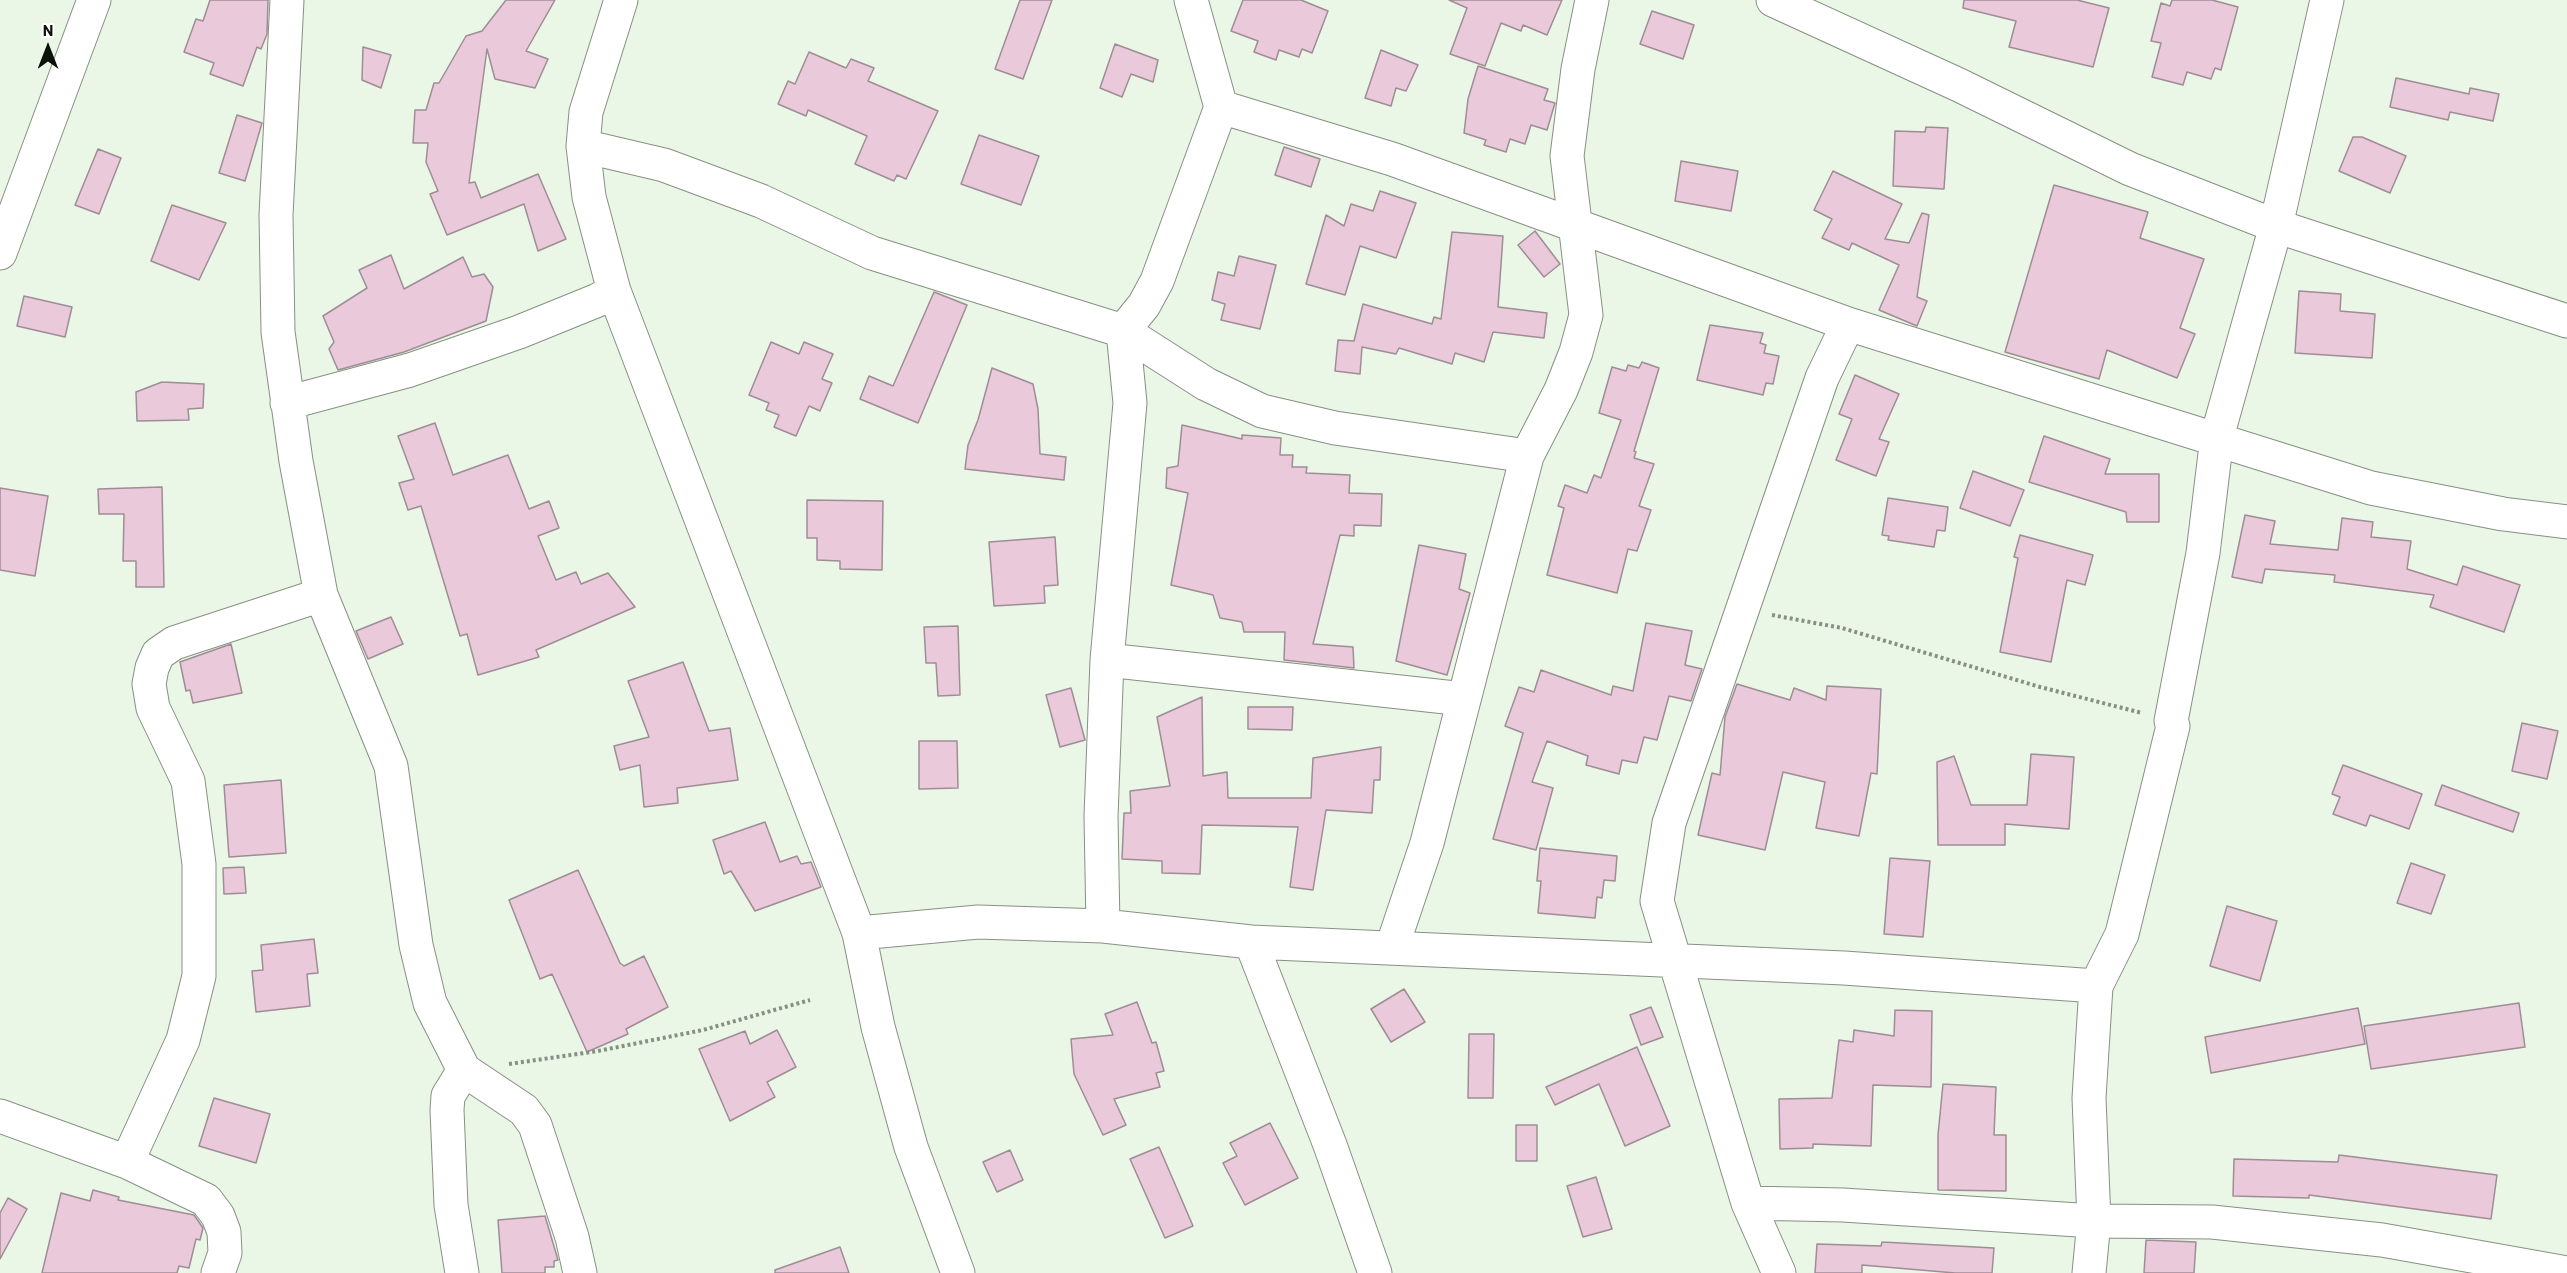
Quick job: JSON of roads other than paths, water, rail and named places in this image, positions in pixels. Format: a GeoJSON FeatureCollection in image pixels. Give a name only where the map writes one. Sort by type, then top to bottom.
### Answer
{"type":"FeatureCollection","features":[{"type":"Feature","properties":{"kind":"street"},"geometry":{"type":"LineString","coordinates":[[0,253],[94,0]]}},
{"type":"Feature","properties":{"kind":"street"},"geometry":{"type":"LineString","coordinates":[[287,0],[276,216],[278,332],[287,403],[321,595],[391,766],[416,945],[427,993],[464,1070],[524,1110],[535,1125],[572,1237],[580,1273]]}},
{"type":"Feature","properties":{"kind":"street"},"geometry":{"type":"LineString","coordinates":[[621,0],[586,112],[583,147],[589,197],[614,291],[859,933],[878,1027],[911,1147],[958,1273]]}},
{"type":"Feature","properties":{"kind":"street"},"geometry":{"type":"LineString","coordinates":[[1103,926],[1101,816],[1107,660],[1130,403],[1123,331],[1144,305],[1157,281],[1221,107],[1191,0]]}},
{"type":"Feature","properties":{"kind":"street"},"geometry":{"type":"LineString","coordinates":[[1392,947],[1427,843],[1527,456],[1561,390],[1586,315],[1567,156],[1578,69],[1592,0]]}},
{"type":"Feature","properties":{"kind":"street"},"geometry":{"type":"LineString","coordinates":[[1773,0],[1959,85],[2130,169],[2276,226],[2567,321]]}},
{"type":"Feature","properties":{"kind":"street"},"geometry":{"type":"LineString","coordinates":[[2089,1273],[2094,1221],[2089,1098],[2096,986],[2122,934],[2173,726],[2171,721],[2203,553],[2217,438],[2276,226],[2327,0]]}},
{"type":"Feature","properties":{"kind":"street"},"geometry":{"type":"LineString","coordinates":[[1221,107],[1392,159],[1574,227],[1848,324],[2371,488],[2503,514],[2567,522]]}},
{"type":"Feature","properties":{"kind":"street"},"geometry":{"type":"LineString","coordinates":[[583,147],[664,165],[760,201],[872,253],[1123,331],[1206,384],[1262,411],[1335,428],[1527,456]]}},
{"type":"Feature","properties":{"kind":"street"},"geometry":{"type":"LineString","coordinates":[[287,403],[410,370],[519,332],[598,300],[614,291]]}},
{"type":"Feature","properties":{"kind":"street"},"geometry":{"type":"LineString","coordinates":[[1779,1273],[1748,1203],[1657,901],[1669,823],[1822,378],[1848,324]]}},
{"type":"Feature","properties":{"kind":"street"},"geometry":{"type":"LineString","coordinates":[[127,1162],[183,1040],[200,976],[200,864],[188,781],[153,708],[149,684],[152,668],[158,654],[174,644],[321,595]]}},
{"type":"Feature","properties":{"kind":"street"},"geometry":{"type":"LineString","coordinates":[[1107,660],[1464,699]]}},
{"type":"Feature","properties":{"kind":"street"},"geometry":{"type":"LineString","coordinates":[[859,933],[978,922],[1103,926],[1251,942],[1674,960],[2096,986]]}},
{"type":"Feature","properties":{"kind":"street"},"geometry":{"type":"LineString","coordinates":[[1251,942],[1330,1145],[1375,1273]]}},
{"type":"Feature","properties":{"kind":"street"},"geometry":{"type":"LineString","coordinates":[[462,1273],[451,1205],[447,1110],[448,1096],[464,1070]]}},
{"type":"Feature","properties":{"kind":"street"},"geometry":{"type":"LineString","coordinates":[[0,1116],[127,1162],[206,1200],[218,1216],[224,1232],[225,1253],[218,1273]]}},
{"type":"Feature","properties":{"kind":"street"},"geometry":{"type":"LineString","coordinates":[[1748,1203],[1878,1207],[2094,1221],[2212,1222],[2382,1240],[2567,1273]]}}]}
